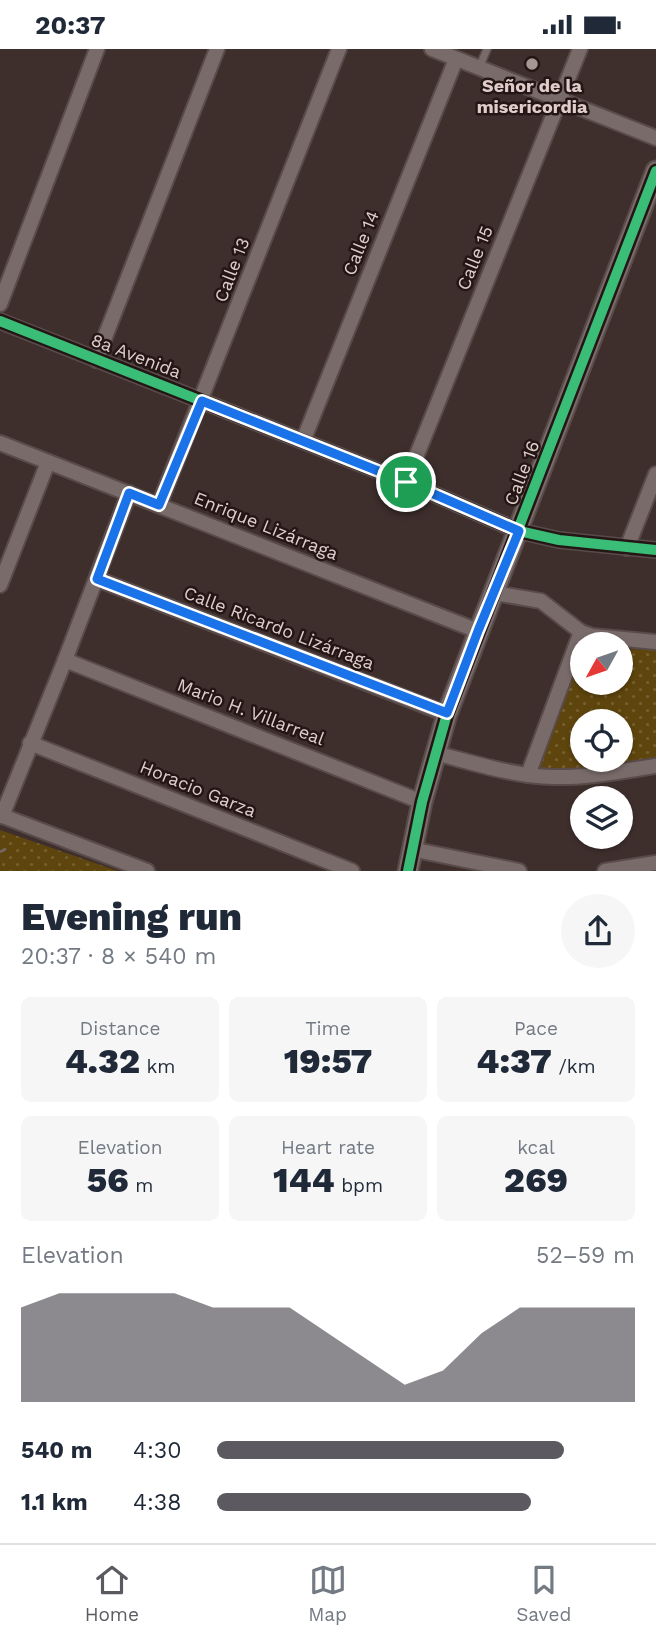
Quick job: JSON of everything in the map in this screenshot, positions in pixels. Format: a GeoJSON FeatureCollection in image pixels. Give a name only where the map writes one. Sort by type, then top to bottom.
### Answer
{"type":"FeatureCollection","features":[{"type":"Feature","properties":{"kind":"street"},"geometry":{"type":"LineString","coordinates":[[0,304],[97,49]]}},
{"type":"Feature","properties":{"kind":"street"},"geometry":{"type":"LineString","coordinates":[[96,360],[217,49]]}},
{"type":"Feature","properties":{"kind":"street","name":"Calle 13"},"geometry":{"type":"LineString","coordinates":[[159,505],[339,49]]}},
{"type":"Feature","properties":{"kind":"street"},"geometry":{"type":"LineString","coordinates":[[432,49],[656,138]]}},
{"type":"Feature","properties":{"kind":"street","name":"Calle 15"},"geometry":{"type":"LineString","coordinates":[[406,482],[580,49]]}},
{"type":"Feature","properties":{"kind":"street","name":"Calle 14"},"geometry":{"type":"LineString","coordinates":[[303,441],[456,59]]}},
{"type":"Feature","properties":{"kind":"street","name":"Calle 16"},"geometry":{"type":"LineString","coordinates":[[408,871],[422,801],[447,713],[656,171]]}},
{"type":"Feature","properties":{"kind":"street","name":"8a Avenida"},"geometry":{"type":"LineString","coordinates":[[0,321],[406,482],[519,531],[559,540],[656,550]]}},
{"type":"Feature","properties":{"kind":"street","name":"Enrique Lizárraga"},"geometry":{"type":"LineString","coordinates":[[0,443],[478,631]]}},
{"type":"Feature","properties":{"kind":"street"},"geometry":{"type":"LineString","coordinates":[[0,585],[48,462]]}},
{"type":"Feature","properties":{"kind":"street"},"geometry":{"type":"LineString","coordinates":[[627,548],[656,474]]}},
{"type":"Feature","properties":{"kind":"street"},"geometry":{"type":"LineString","coordinates":[[129,493],[65,660],[1,815],[147,871]]}},
{"type":"Feature","properties":{"kind":"street","name":"Calle Ricardo Lizárraga"},"geometry":{"type":"LineString","coordinates":[[97,579],[447,713]]}},
{"type":"Feature","properties":{"kind":"street"},"geometry":{"type":"LineString","coordinates":[[495,593],[541,601],[581,632]]}},
{"type":"Feature","properties":{"kind":"street"},"geometry":{"type":"LineString","coordinates":[[634,640],[656,642]]}},
{"type":"Feature","properties":{"kind":"street","name":"Mario H. Villarreal"},"geometry":{"type":"LineString","coordinates":[[65,660],[422,801]]}},
{"type":"Feature","properties":{"kind":"street"},"geometry":{"type":"LineString","coordinates":[[528,775],[570,662]]}},
{"type":"Feature","properties":{"kind":"street","name":"Horacio Garza"},"geometry":{"type":"LineString","coordinates":[[30,743],[352,871]]}},
{"type":"Feature","properties":{"kind":"street"},"geometry":{"type":"LineString","coordinates":[[435,753],[528,775],[578,776],[656,766]]}},
{"type":"Feature","properties":{"kind":"street"},"geometry":{"type":"LineString","coordinates":[[411,849],[519,871]]}},
{"type":"Feature","properties":{"kind":"street"},"geometry":{"type":"LineString","coordinates":[[605,871],[656,863]]}},
{"type":"Feature","properties":{"kind":"lane"},"geometry":{"type":"LineString","coordinates":[[479,68],[486,49]]}},
{"type":"Feature","properties":{"kind":"path"},"geometry":{"type":"LineString","coordinates":[[0,852],[7,848]]}},
{"type":"Feature","properties":{"kind":"shaded area"},"geometry":{"type":"Polygon","coordinates":[[[634,649],[656,650],[656,757],[633,761],[633,709],[570,709],[570,770],[549,771],[539,768],[538,761],[570,681],[570,695],[634,695],[634,649]]]}},
{"type":"Feature","properties":{"kind":"shaded area"},"geometry":{"type":"Polygon","coordinates":[[[0,830],[118,871],[0,871],[0,830]]]}},
{"type":"Feature","properties":{"kind":"cycle path"},"geometry":{"type":"LineString","coordinates":[[408,871],[422,802],[447,714],[656,171]]}},
{"type":"Feature","properties":{"kind":"cycle path"},"geometry":{"type":"LineString","coordinates":[[0,321],[406,482],[519,531],[559,540],[656,550]]}},
{"type":"Feature","properties":{"kind":"place","name":"Señor de la misericordia"},"geometry":{"type":"Point","coordinates":[532,64]}},
{"type":"Feature","properties":{"kind":"route"},"geometry":{"type":"LineString","coordinates":[[202,401],[406,482],[519,531],[447,713],[97,579],[129,493],[159,505],[202,401]]}}]}
